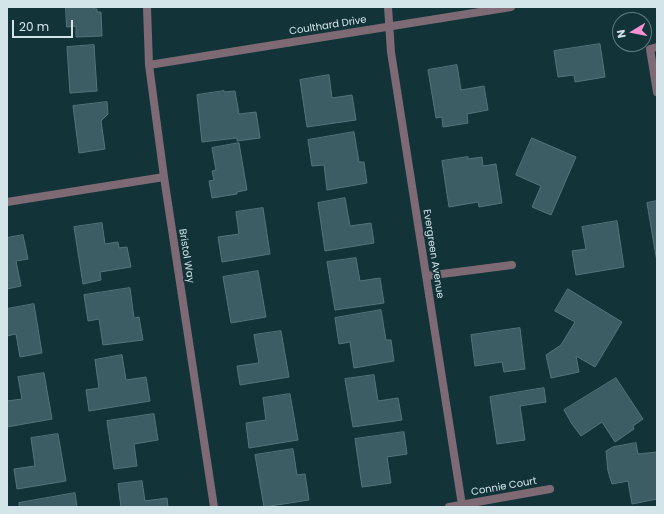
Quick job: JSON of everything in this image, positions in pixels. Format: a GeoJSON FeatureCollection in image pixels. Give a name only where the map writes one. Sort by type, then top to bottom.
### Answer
{"type":"FeatureCollection","features":[{"type":"Feature","properties":{"kind":"street","name":"Bristol Way"},"geometry":{"type":"LineString","coordinates":[[147,7],[149,65],[164,177],[214,507]]}},
{"type":"Feature","properties":{"kind":"street","name":"Evergreen Avenue"},"geometry":{"type":"LineString","coordinates":[[388,7],[391,52],[462,504]]}},
{"type":"Feature","properties":{"kind":"street","name":"Coulthard Drive"},"geometry":{"type":"LineString","coordinates":[[149,65],[511,7]]}},
{"type":"Feature","properties":{"kind":"street"},"geometry":{"type":"LineString","coordinates":[[657,47],[650,49],[657,92]]}},
{"type":"Feature","properties":{"kind":"street"},"geometry":{"type":"LineString","coordinates":[[7,202],[164,177]]}},
{"type":"Feature","properties":{"kind":"street"},"geometry":{"type":"LineString","coordinates":[[426,276],[512,265]]}},
{"type":"Feature","properties":{"kind":"street","name":"Connie Court"},"geometry":{"type":"LineString","coordinates":[[449,507],[550,489]]}},
{"type":"Feature","properties":{"kind":"building"},"geometry":{"type":"Polygon","coordinates":[[[66,7],[94,7],[94,9],[97,9],[97,12],[101,12],[102,36],[76,37],[76,26],[67,27],[66,7]]]}},
{"type":"Feature","properties":{"kind":"building"},"geometry":{"type":"Polygon","coordinates":[[[600,44],[605,77],[575,82],[574,75],[558,77],[554,51],[600,44]]]}},
{"type":"Feature","properties":{"kind":"building"},"geometry":{"type":"Polygon","coordinates":[[[94,45],[97,91],[70,93],[67,47],[94,45]]]}},
{"type":"Feature","properties":{"kind":"building"},"geometry":{"type":"Polygon","coordinates":[[[457,65],[461,90],[484,86],[488,110],[467,114],[468,123],[443,127],[442,117],[436,118],[428,70],[457,65]]]}},
{"type":"Feature","properties":{"kind":"building"},"geometry":{"type":"Polygon","coordinates":[[[329,75],[332,98],[352,95],[356,120],[307,127],[300,80],[329,75]]]}},
{"type":"Feature","properties":{"kind":"building"},"geometry":{"type":"Polygon","coordinates":[[[235,91],[239,114],[256,112],[260,138],[237,141],[237,138],[202,142],[197,95],[235,91]]]}},
{"type":"Feature","properties":{"kind":"building"},"geometry":{"type":"Polygon","coordinates":[[[107,102],[108,114],[101,121],[105,149],[79,153],[73,106],[107,102]]]}},
{"type":"Feature","properties":{"kind":"building"},"geometry":{"type":"Polygon","coordinates":[[[354,132],[359,162],[364,162],[367,183],[327,190],[324,165],[312,166],[308,140],[354,132]]]}},
{"type":"Feature","properties":{"kind":"building"},"geometry":{"type":"Polygon","coordinates":[[[532,138],[576,157],[551,215],[532,207],[541,186],[516,175],[532,138]]]}},
{"type":"Feature","properties":{"kind":"building"},"geometry":{"type":"Polygon","coordinates":[[[239,143],[247,190],[237,192],[237,194],[212,198],[209,181],[214,180],[212,171],[216,170],[212,148],[239,143]]]}},
{"type":"Feature","properties":{"kind":"building"},"geometry":{"type":"Polygon","coordinates":[[[468,157],[468,159],[482,157],[483,166],[496,164],[502,203],[479,207],[478,202],[449,207],[442,161],[468,157]]]}},
{"type":"Feature","properties":{"kind":"building"},"geometry":{"type":"Polygon","coordinates":[[[345,198],[350,226],[371,223],[374,243],[325,251],[318,203],[345,198]]]}},
{"type":"Feature","properties":{"kind":"building"},"geometry":{"type":"Polygon","coordinates":[[[657,201],[657,262],[647,203],[657,201]]]}},
{"type":"Feature","properties":{"kind":"building"},"geometry":{"type":"Polygon","coordinates":[[[263,208],[270,254],[222,262],[218,237],[239,234],[236,212],[263,208]]]}},
{"type":"Feature","properties":{"kind":"building"},"geometry":{"type":"Polygon","coordinates":[[[617,221],[624,267],[576,275],[572,251],[586,249],[582,227],[617,221]]]}},
{"type":"Feature","properties":{"kind":"building"},"geometry":{"type":"Polygon","coordinates":[[[102,223],[105,244],[118,242],[119,248],[127,247],[131,267],[100,272],[101,280],[83,284],[74,227],[102,223]]]}},
{"type":"Feature","properties":{"kind":"building"},"geometry":{"type":"Polygon","coordinates":[[[23,235],[28,259],[16,261],[21,286],[7,289],[7,238],[23,235]]]}},
{"type":"Feature","properties":{"kind":"building"},"geometry":{"type":"Polygon","coordinates":[[[356,258],[360,281],[380,278],[384,303],[335,310],[327,262],[356,258]]]}},
{"type":"Feature","properties":{"kind":"building"},"geometry":{"type":"Polygon","coordinates":[[[258,271],[266,317],[231,323],[223,277],[258,271]]]}},
{"type":"Feature","properties":{"kind":"building"},"geometry":{"type":"Polygon","coordinates":[[[130,288],[134,318],[139,317],[143,340],[103,345],[99,319],[88,321],[84,295],[130,288]]]}},
{"type":"Feature","properties":{"kind":"building"},"geometry":{"type":"Polygon","coordinates":[[[568,289],[622,322],[595,367],[576,356],[579,372],[551,378],[546,355],[561,345],[575,322],[555,311],[568,289]]]}},
{"type":"Feature","properties":{"kind":"building"},"geometry":{"type":"Polygon","coordinates":[[[34,304],[42,353],[20,357],[16,334],[7,336],[7,309],[34,304]]]}},
{"type":"Feature","properties":{"kind":"building"},"geometry":{"type":"Polygon","coordinates":[[[381,310],[386,340],[391,340],[394,361],[354,368],[350,342],[339,344],[335,318],[381,310]]]}},
{"type":"Feature","properties":{"kind":"building"},"geometry":{"type":"Polygon","coordinates":[[[520,328],[525,369],[504,372],[502,362],[475,366],[471,335],[520,328]]]}},
{"type":"Feature","properties":{"kind":"building"},"geometry":{"type":"Polygon","coordinates":[[[281,331],[289,377],[240,385],[237,366],[259,363],[254,335],[281,331]]]}},
{"type":"Feature","properties":{"kind":"building"},"geometry":{"type":"Polygon","coordinates":[[[122,355],[126,380],[146,377],[150,401],[89,411],[86,390],[99,388],[95,360],[122,355]]]}},
{"type":"Feature","properties":{"kind":"building"},"geometry":{"type":"Polygon","coordinates":[[[44,373],[52,419],[7,427],[7,401],[22,399],[18,377],[44,373]]]}},
{"type":"Feature","properties":{"kind":"building"},"geometry":{"type":"Polygon","coordinates":[[[374,375],[378,401],[398,398],[402,420],[353,427],[345,379],[374,375]]]}},
{"type":"Feature","properties":{"kind":"building"},"geometry":{"type":"Polygon","coordinates":[[[616,378],[643,419],[633,426],[634,429],[615,442],[602,422],[581,436],[564,410],[616,378]]]}},
{"type":"Feature","properties":{"kind":"building"},"geometry":{"type":"Polygon","coordinates":[[[544,388],[546,402],[520,406],[525,440],[497,444],[490,397],[544,388]]]}},
{"type":"Feature","properties":{"kind":"building"},"geometry":{"type":"Polygon","coordinates":[[[290,394],[298,440],[249,448],[246,423],[266,420],[263,398],[290,394]]]}},
{"type":"Feature","properties":{"kind":"building"},"geometry":{"type":"Polygon","coordinates":[[[154,414],[158,440],[134,444],[137,466],[114,469],[107,421],[154,414]]]}},
{"type":"Feature","properties":{"kind":"building"},"geometry":{"type":"Polygon","coordinates":[[[404,432],[407,454],[387,457],[391,483],[362,487],[355,439],[404,432]]]}},
{"type":"Feature","properties":{"kind":"building"},"geometry":{"type":"Polygon","coordinates":[[[58,434],[66,481],[17,489],[14,469],[35,466],[31,438],[58,434]]]}},
{"type":"Feature","properties":{"kind":"building"},"geometry":{"type":"Polygon","coordinates":[[[636,443],[638,454],[657,452],[657,499],[632,504],[628,481],[612,484],[608,471],[606,451],[613,447],[636,443]]]}},
{"type":"Feature","properties":{"kind":"building"},"geometry":{"type":"Polygon","coordinates":[[[293,449],[297,475],[305,474],[309,500],[264,507],[255,455],[293,449]]]}},
{"type":"Feature","properties":{"kind":"building"},"geometry":{"type":"Polygon","coordinates":[[[142,481],[145,501],[167,498],[168,507],[121,507],[118,484],[142,481]]]}},
{"type":"Feature","properties":{"kind":"building"},"geometry":{"type":"Polygon","coordinates":[[[75,493],[77,507],[19,507],[19,503],[75,493]]]}}]}
